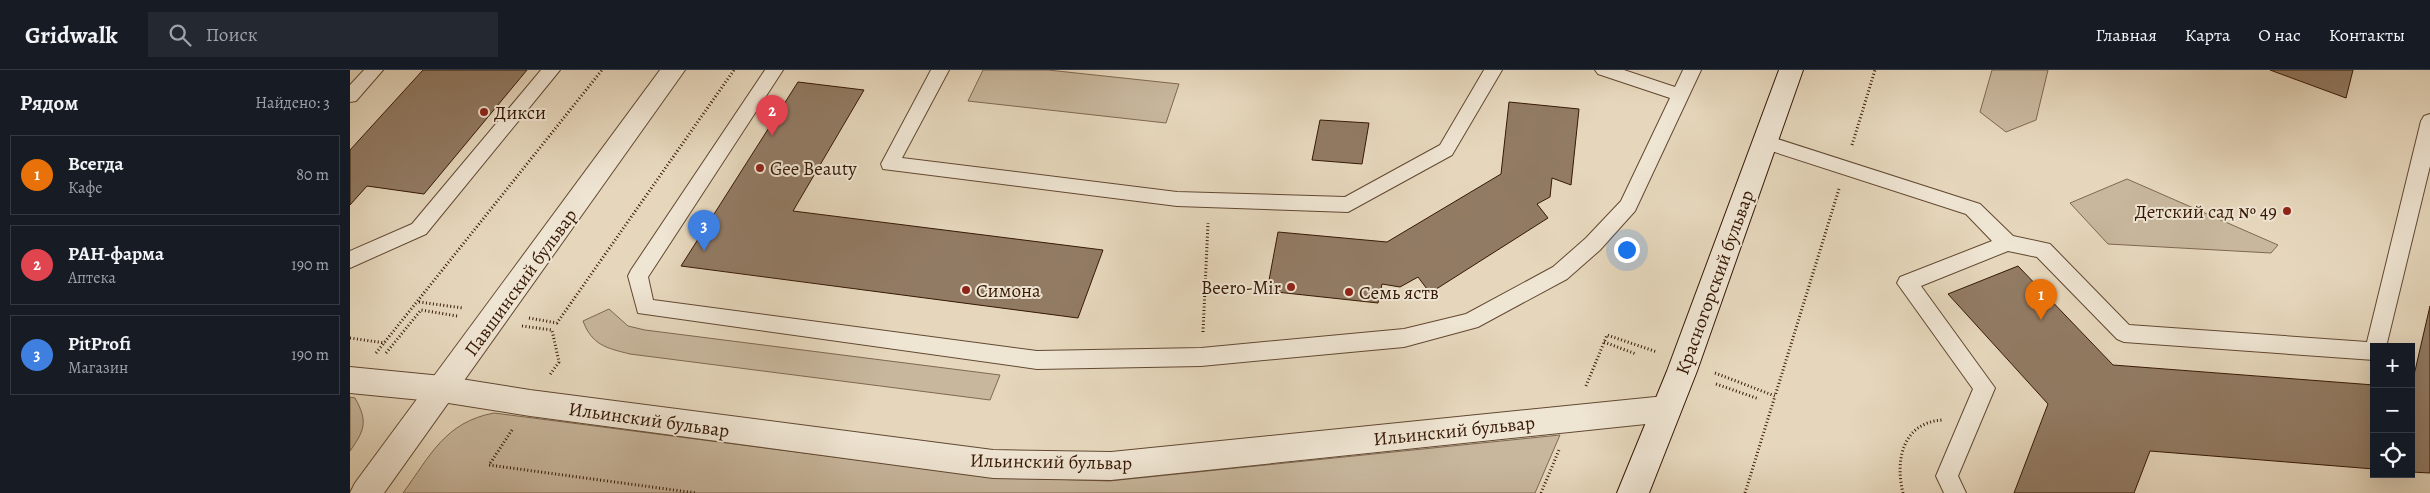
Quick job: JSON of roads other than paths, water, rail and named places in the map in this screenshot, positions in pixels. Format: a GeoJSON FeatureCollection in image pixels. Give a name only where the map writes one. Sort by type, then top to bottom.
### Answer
{"type":"FeatureCollection","features":[{"type":"Feature","properties":{"kind":"street","name":"Павшинский бульвар"},"geometry":{"type":"LineString","coordinates":[[366,493],[673,70]]}},
{"type":"Feature","properties":{"kind":"street","name":"Красногорский бульвар"},"geometry":{"type":"LineString","coordinates":[[1633,493],[1665,409],[1682,371],[1790,70]]}},
{"type":"Feature","properties":{"kind":"street","name":"Ильинский бульвар"},"geometry":{"type":"LineString","coordinates":[[350,380],[442,389],[530,403],[993,464],[1111,466],[1665,409]]}},
{"type":"Feature","properties":{"kind":"lane"},"geometry":{"type":"LineString","coordinates":[[350,96],[374,70]]}},
{"type":"Feature","properties":{"kind":"lane"},"geometry":{"type":"LineString","coordinates":[[350,260],[419,229],[551,70]]}},
{"type":"Feature","properties":{"kind":"lane"},"geometry":{"type":"LineString","coordinates":[[774,70],[638,276],[645,308],[1036,360],[1202,357],[1404,338],[1471,321],[1560,273],[1593,244],[1628,206],[1692,70]]}},
{"type":"Feature","properties":{"kind":"lane"},"geometry":{"type":"LineString","coordinates":[[940,70],[890,164],[1176,199],[1348,205],[1446,150],[1493,70]]}},
{"type":"Feature","properties":{"kind":"lane"},"geometry":{"type":"LineString","coordinates":[[1604,70],[1681,94]]}},
{"type":"Feature","properties":{"kind":"lane"},"geometry":{"type":"LineString","coordinates":[[2377,343],[2428,146],[2430,121]]}},
{"type":"Feature","properties":{"kind":"lane"},"geometry":{"type":"LineString","coordinates":[[1765,142],[1973,209],[2007,243]]}},
{"type":"Feature","properties":{"kind":"lane"},"geometry":{"type":"LineString","coordinates":[[1955,493],[1947,476],[1984,388],[1907,283],[2007,243],[2043,250],[2124,333],[2370,351]]}},
{"type":"Feature","properties":{"kind":"place","name":"Дикси"},"geometry":{"type":"Point","coordinates":[484,112]}},
{"type":"Feature","properties":{"kind":"place","name":"РАН-фарма"},"geometry":{"type":"Point","coordinates":[772,136]}},
{"type":"Feature","properties":{"kind":"place","name":"Gee Beauty"},"geometry":{"type":"Point","coordinates":[760,168]}},
{"type":"Feature","properties":{"kind":"place","name":"Детский сад № 49"},"geometry":{"type":"Point","coordinates":[2287,211]}},
{"type":"Feature","properties":{"kind":"place","name":"PitProfi"},"geometry":{"type":"Point","coordinates":[704,251]}},
{"type":"Feature","properties":{"kind":"place","name":"Beero-Mir"},"geometry":{"type":"Point","coordinates":[1291,287]}},
{"type":"Feature","properties":{"kind":"place","name":"Симона"},"geometry":{"type":"Point","coordinates":[966,290]}},
{"type":"Feature","properties":{"kind":"place","name":"Семь яств"},"geometry":{"type":"Point","coordinates":[1349,292]}},
{"type":"Feature","properties":{"kind":"place","name":"Всегда"},"geometry":{"type":"Point","coordinates":[2041,320]}}]}
